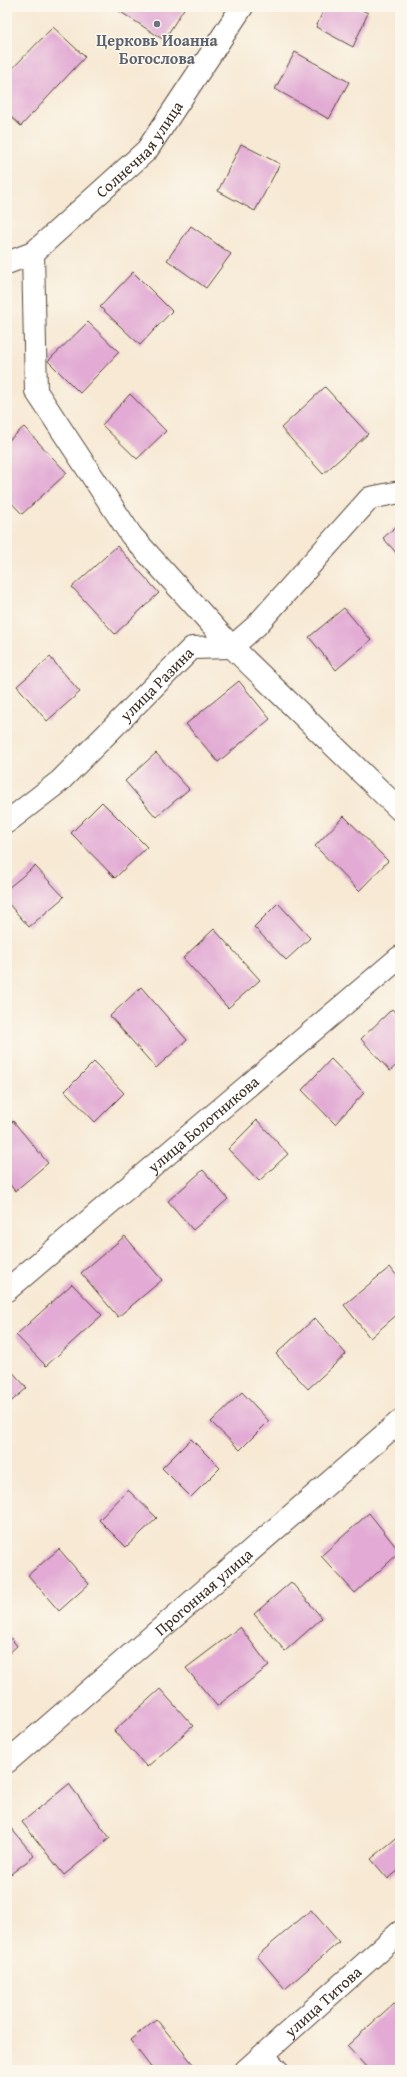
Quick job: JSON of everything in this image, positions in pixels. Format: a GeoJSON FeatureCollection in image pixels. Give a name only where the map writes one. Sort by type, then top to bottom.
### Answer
{"type":"FeatureCollection","features":[{"type":"Feature","properties":{"kind":"street","name":"Солнечная улица"},"geometry":{"type":"LineString","coordinates":[[7,263],[33,253],[147,150],[242,7]]}},
{"type":"Feature","properties":{"kind":"street"},"geometry":{"type":"LineString","coordinates":[[33,253],[36,391],[131,535],[232,647],[400,810]]}},
{"type":"Feature","properties":{"kind":"street"},"geometry":{"type":"LineString","coordinates":[[232,647],[256,626],[370,498],[400,492]]}},
{"type":"Feature","properties":{"kind":"street","name":"улица Разина"},"geometry":{"type":"LineString","coordinates":[[7,822],[60,781],[192,648],[232,647]]}},
{"type":"Feature","properties":{"kind":"street","name":"улица Болотникова"},"geometry":{"type":"LineString","coordinates":[[7,1290],[400,957]]}},
{"type":"Feature","properties":{"kind":"street","name":"Прогонная улица"},"geometry":{"type":"LineString","coordinates":[[7,1762],[400,1421]]}},
{"type":"Feature","properties":{"kind":"street","name":"улица Титова"},"geometry":{"type":"LineString","coordinates":[[246,2070],[400,1932]]}},
{"type":"Feature","properties":{"kind":"lane"},"geometry":{"type":"LineString","coordinates":[[265,2053],[281,2070]]}},
{"type":"Feature","properties":{"kind":"building","name":"Церковь Иоанна Богослова"},"geometry":{"type":"Polygon","coordinates":[[[113,7],[185,7],[164,40],[113,7]]]}},
{"type":"Feature","properties":{"kind":"building"},"geometry":{"type":"Polygon","coordinates":[[[325,7],[356,7],[368,13],[353,47],[316,27],[325,7]]]}},
{"type":"Feature","properties":{"kind":"building"},"geometry":{"type":"Polygon","coordinates":[[[53,27],[85,57],[21,126],[7,113],[7,74],[53,27]]]}},
{"type":"Feature","properties":{"kind":"building"},"geometry":{"type":"Polygon","coordinates":[[[295,52],[349,82],[329,119],[275,89],[295,52]]]}},
{"type":"Feature","properties":{"kind":"building"},"geometry":{"type":"Polygon","coordinates":[[[241,144],[280,164],[255,211],[218,191],[241,144]]]}},
{"type":"Feature","properties":{"kind":"building"},"geometry":{"type":"Polygon","coordinates":[[[191,226],[231,254],[206,288],[167,260],[191,226]]]}},
{"type":"Feature","properties":{"kind":"building"},"geometry":{"type":"Polygon","coordinates":[[[133,272],[172,311],[140,345],[100,307],[133,272]]]}},
{"type":"Feature","properties":{"kind":"building"},"geometry":{"type":"Polygon","coordinates":[[[88,322],[119,352],[80,393],[48,361],[88,322]]]}},
{"type":"Feature","properties":{"kind":"building"},"geometry":{"type":"Polygon","coordinates":[[[325,387],[368,434],[323,474],[281,428],[325,387]]]}},
{"type":"Feature","properties":{"kind":"building"},"geometry":{"type":"Polygon","coordinates":[[[130,394],[166,431],[137,459],[102,425],[130,394]]]}},
{"type":"Feature","properties":{"kind":"building"},"geometry":{"type":"Polygon","coordinates":[[[24,427],[67,473],[22,514],[7,498],[7,442],[24,427]]]}},
{"type":"Feature","properties":{"kind":"building"},"geometry":{"type":"Polygon","coordinates":[[[400,523],[400,557],[383,538],[400,523]]]}},
{"type":"Feature","properties":{"kind":"building"},"geometry":{"type":"Polygon","coordinates":[[[117,546],[159,593],[115,634],[72,587],[117,546]]]}},
{"type":"Feature","properties":{"kind":"building"},"geometry":{"type":"Polygon","coordinates":[[[344,608],[371,640],[336,670],[309,637],[344,608]]]}},
{"type":"Feature","properties":{"kind":"building"},"geometry":{"type":"Polygon","coordinates":[[[50,657],[80,692],[47,721],[17,686],[50,657]]]}},
{"type":"Feature","properties":{"kind":"building"},"geometry":{"type":"Polygon","coordinates":[[[239,681],[270,719],[218,762],[186,724],[239,681]]]}},
{"type":"Feature","properties":{"kind":"building"},"geometry":{"type":"Polygon","coordinates":[[[156,753],[189,789],[156,817],[125,781],[156,753]]]}},
{"type":"Feature","properties":{"kind":"building"},"geometry":{"type":"Polygon","coordinates":[[[102,802],[147,847],[115,878],[71,833],[102,802]]]}},
{"type":"Feature","properties":{"kind":"building"},"geometry":{"type":"Polygon","coordinates":[[[344,816],[388,861],[359,891],[315,846],[344,816]]]}},
{"type":"Feature","properties":{"kind":"building"},"geometry":{"type":"Polygon","coordinates":[[[35,866],[64,897],[29,927],[7,902],[7,889],[35,866]]]}},
{"type":"Feature","properties":{"kind":"building"},"geometry":{"type":"Polygon","coordinates":[[[278,903],[310,938],[286,960],[254,927],[278,903]]]}},
{"type":"Feature","properties":{"kind":"building"},"geometry":{"type":"Polygon","coordinates":[[[214,929],[260,980],[228,1008],[183,958],[214,929]]]}},
{"type":"Feature","properties":{"kind":"building"},"geometry":{"type":"Polygon","coordinates":[[[141,987],[187,1040],[156,1068],[110,1016],[141,987]]]}},
{"type":"Feature","properties":{"kind":"building"},"geometry":{"type":"Polygon","coordinates":[[[392,1009],[400,1018],[400,1062],[390,1071],[361,1039],[392,1009]]]}},
{"type":"Feature","properties":{"kind":"building"},"geometry":{"type":"Polygon","coordinates":[[[331,1059],[364,1093],[335,1124],[302,1090],[331,1059]]]}},
{"type":"Feature","properties":{"kind":"building"},"geometry":{"type":"Polygon","coordinates":[[[94,1062],[124,1093],[95,1122],[65,1091],[94,1062]]]}},
{"type":"Feature","properties":{"kind":"building"},"geometry":{"type":"Polygon","coordinates":[[[257,1120],[288,1154],[259,1181],[228,1149],[257,1120]]]}},
{"type":"Feature","properties":{"kind":"building"},"geometry":{"type":"Polygon","coordinates":[[[13,1121],[48,1163],[15,1191],[7,1181],[7,1126],[13,1121]]]}},
{"type":"Feature","properties":{"kind":"building"},"geometry":{"type":"Polygon","coordinates":[[[203,1170],[228,1199],[193,1230],[168,1201],[203,1170]]]}},
{"type":"Feature","properties":{"kind":"building"},"geometry":{"type":"Polygon","coordinates":[[[125,1236],[162,1280],[118,1317],[81,1273],[125,1236]]]}},
{"type":"Feature","properties":{"kind":"building"},"geometry":{"type":"Polygon","coordinates":[[[390,1267],[400,1280],[400,1312],[370,1338],[344,1305],[390,1267]]]}},
{"type":"Feature","properties":{"kind":"building"},"geometry":{"type":"Polygon","coordinates":[[[72,1284],[102,1315],[46,1366],[16,1335],[72,1284]]]}},
{"type":"Feature","properties":{"kind":"building"},"geometry":{"type":"Polygon","coordinates":[[[315,1318],[346,1354],[308,1389],[276,1354],[315,1318]]]}},
{"type":"Feature","properties":{"kind":"building"},"geometry":{"type":"Polygon","coordinates":[[[7,1366],[27,1388],[7,1405],[7,1366]]]}},
{"type":"Feature","properties":{"kind":"building"},"geometry":{"type":"Polygon","coordinates":[[[242,1392],[269,1421],[240,1450],[211,1422],[242,1392]]]}},
{"type":"Feature","properties":{"kind":"building"},"geometry":{"type":"Polygon","coordinates":[[[191,1439],[220,1468],[191,1497],[162,1468],[191,1439]]]}},
{"type":"Feature","properties":{"kind":"building"},"geometry":{"type":"Polygon","coordinates":[[[128,1490],[157,1518],[126,1547],[99,1520],[128,1490]]]}},
{"type":"Feature","properties":{"kind":"building"},"geometry":{"type":"Polygon","coordinates":[[[369,1513],[400,1552],[355,1593],[321,1556],[369,1513]]]}},
{"type":"Feature","properties":{"kind":"building"},"geometry":{"type":"Polygon","coordinates":[[[59,1549],[89,1584],[59,1611],[28,1575],[59,1549]]]}},
{"type":"Feature","properties":{"kind":"building"},"geometry":{"type":"Polygon","coordinates":[[[291,1582],[322,1618],[285,1651],[254,1614],[291,1582]]]}},
{"type":"Feature","properties":{"kind":"building"},"geometry":{"type":"Polygon","coordinates":[[[240,1627],[269,1666],[217,1706],[186,1668],[240,1627]]]}},
{"type":"Feature","properties":{"kind":"building"},"geometry":{"type":"Polygon","coordinates":[[[7,1633],[17,1646],[7,1655],[7,1633]]]}},
{"type":"Feature","properties":{"kind":"building"},"geometry":{"type":"Polygon","coordinates":[[[160,1689],[193,1726],[147,1767],[114,1731],[160,1689]]]}},
{"type":"Feature","properties":{"kind":"building"},"geometry":{"type":"Polygon","coordinates":[[[69,1784],[110,1838],[64,1875],[22,1822],[69,1784]]]}},
{"type":"Feature","properties":{"kind":"building"},"geometry":{"type":"Polygon","coordinates":[[[10,1827],[34,1856],[7,1877],[7,1829],[10,1827]]]}},
{"type":"Feature","properties":{"kind":"building"},"geometry":{"type":"Polygon","coordinates":[[[400,1835],[400,1869],[388,1879],[371,1859],[400,1835]]]}},
{"type":"Feature","properties":{"kind":"building"},"geometry":{"type":"Polygon","coordinates":[[[311,1910],[339,1942],[285,1989],[257,1956],[311,1910]]]}},
{"type":"Feature","properties":{"kind":"building"},"geometry":{"type":"Polygon","coordinates":[[[394,2003],[400,2010],[400,2061],[391,2070],[369,2070],[347,2046],[394,2003]]]}},
{"type":"Feature","properties":{"kind":"building"},"geometry":{"type":"Polygon","coordinates":[[[156,2019],[193,2064],[185,2070],[153,2070],[130,2040],[156,2019]]]}},
{"type":"Feature","properties":{"kind":"place","name":"Церковь Иоанна Богослова"},"geometry":{"type":"Point","coordinates":[157,24]}}]}
